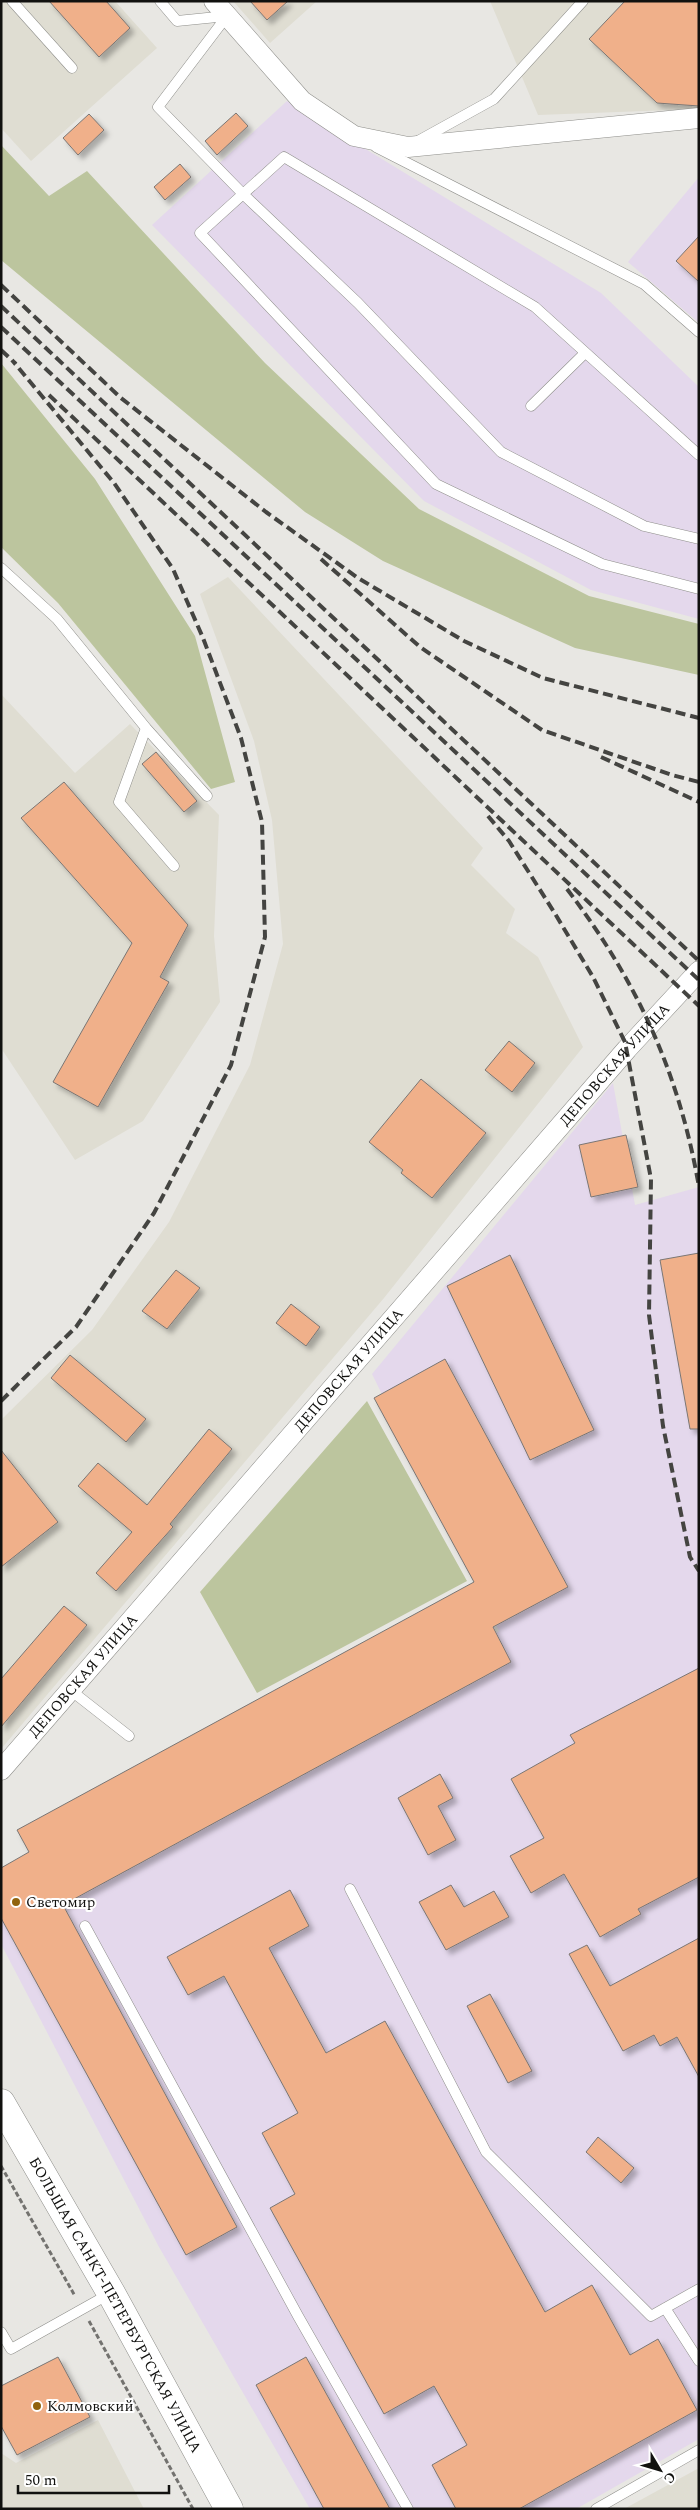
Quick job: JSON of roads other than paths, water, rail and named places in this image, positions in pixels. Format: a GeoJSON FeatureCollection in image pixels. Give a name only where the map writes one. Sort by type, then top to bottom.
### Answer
{"type":"FeatureCollection","features":[{"type":"Feature","properties":{"kind":"main road","name":"БОЛЬШАЯ САНКТ-ПЕТЕРБУРГСКАЯ УЛИЦА"},"geometry":{"type":"LineString","coordinates":[[1,2102],[111,2293],[229,2509]]}},
{"type":"Feature","properties":{"kind":"street"},"geometry":{"type":"LineString","coordinates":[[221,8],[302,101],[354,136],[408,147],[699,118]]}},
{"type":"Feature","properties":{"kind":"street","name":"ДЕПОВСКАЯ УЛИЦА"},"geometry":{"type":"LineString","coordinates":[[1,1770],[620,1056],[699,971]]}},
{"type":"Feature","properties":{"kind":"lane"},"geometry":{"type":"LineString","coordinates":[[12,1],[72,68]]}},
{"type":"Feature","properties":{"kind":"lane"},"geometry":{"type":"LineString","coordinates":[[160,1],[177,21],[221,8]]}},
{"type":"Feature","properties":{"kind":"lane"},"geometry":{"type":"LineString","coordinates":[[408,147],[494,99],[583,1]]}},
{"type":"Feature","properties":{"kind":"lane"},"geometry":{"type":"LineString","coordinates":[[221,8],[158,106],[243,194],[358,303],[501,452],[644,526],[699,539]]}},
{"type":"Feature","properties":{"kind":"lane"},"geometry":{"type":"LineString","coordinates":[[354,136],[644,284],[699,332]]}},
{"type":"Feature","properties":{"kind":"lane"},"geometry":{"type":"LineString","coordinates":[[699,455],[535,307],[284,157],[200,233],[436,484],[602,564],[699,589]]}},
{"type":"Feature","properties":{"kind":"lane"},"geometry":{"type":"LineString","coordinates":[[531,406],[585,353]]}},
{"type":"Feature","properties":{"kind":"lane"},"geometry":{"type":"LineString","coordinates":[[1,568],[58,619],[146,728],[207,796]]}},
{"type":"Feature","properties":{"kind":"lane"},"geometry":{"type":"LineString","coordinates":[[146,728],[119,802],[174,866]]}},
{"type":"Feature","properties":{"kind":"lane"},"geometry":{"type":"LineString","coordinates":[[70,1689],[129,1736]]}},
{"type":"Feature","properties":{"kind":"lane"},"geometry":{"type":"LineString","coordinates":[[350,1889],[486,2152],[651,2316],[699,2289]]}},
{"type":"Feature","properties":{"kind":"lane"},"geometry":{"type":"LineString","coordinates":[[85,1926],[298,2316],[408,2509]]}},
{"type":"Feature","properties":{"kind":"lane"},"geometry":{"type":"LineString","coordinates":[[1,2332],[11,2349],[111,2293]]}},
{"type":"Feature","properties":{"kind":"lane"},"geometry":{"type":"LineString","coordinates":[[665,2308],[699,2361]]}},
{"type":"Feature","properties":{"kind":"lane"},"geometry":{"type":"LineString","coordinates":[[596,2509],[699,2450]]}},
{"type":"Feature","properties":{"kind":"railway"},"geometry":{"type":"LineString","coordinates":[[1,285],[121,398],[266,512],[358,578],[464,641],[543,678],[699,718]]}},
{"type":"Feature","properties":{"kind":"railway"},"geometry":{"type":"LineString","coordinates":[[1,306],[699,961]]}},
{"type":"Feature","properties":{"kind":"railway"},"geometry":{"type":"LineString","coordinates":[[1,327],[699,980]]}},
{"type":"Feature","properties":{"kind":"railway"},"geometry":{"type":"LineString","coordinates":[[1,350],[16,364]]}},
{"type":"Feature","properties":{"kind":"railway"},"geometry":{"type":"LineString","coordinates":[[1,1401],[76,1327],[154,1213],[231,1065],[265,937],[262,822],[241,738],[203,638],[173,569],[114,483],[12,360]]}},
{"type":"Feature","properties":{"kind":"railway"},"geometry":{"type":"LineString","coordinates":[[49,395],[699,1006]]}},
{"type":"Feature","properties":{"kind":"railway"},"geometry":{"type":"LineString","coordinates":[[321,559],[420,647],[542,730],[672,775],[699,782]]}},
{"type":"Feature","properties":{"kind":"railway"},"geometry":{"type":"LineString","coordinates":[[601,757],[699,802]]}},
{"type":"Feature","properties":{"kind":"railway"},"geometry":{"type":"LineString","coordinates":[[488,816],[509,841],[554,912],[593,977],[625,1042],[651,1179],[649,1315],[663,1426],[690,1557],[699,1571]]}},
{"type":"Feature","properties":{"kind":"railway"},"geometry":{"type":"LineString","coordinates":[[567,889],[614,958],[652,1029],[680,1105],[699,1187]]}},
{"type":"Feature","properties":{"kind":"place","name":"Светомир"},"geometry":{"type":"Point","coordinates":[16,1902]}},
{"type":"Feature","properties":{"kind":"place","name":"Колмовский"},"geometry":{"type":"Point","coordinates":[37,2406]}}]}
